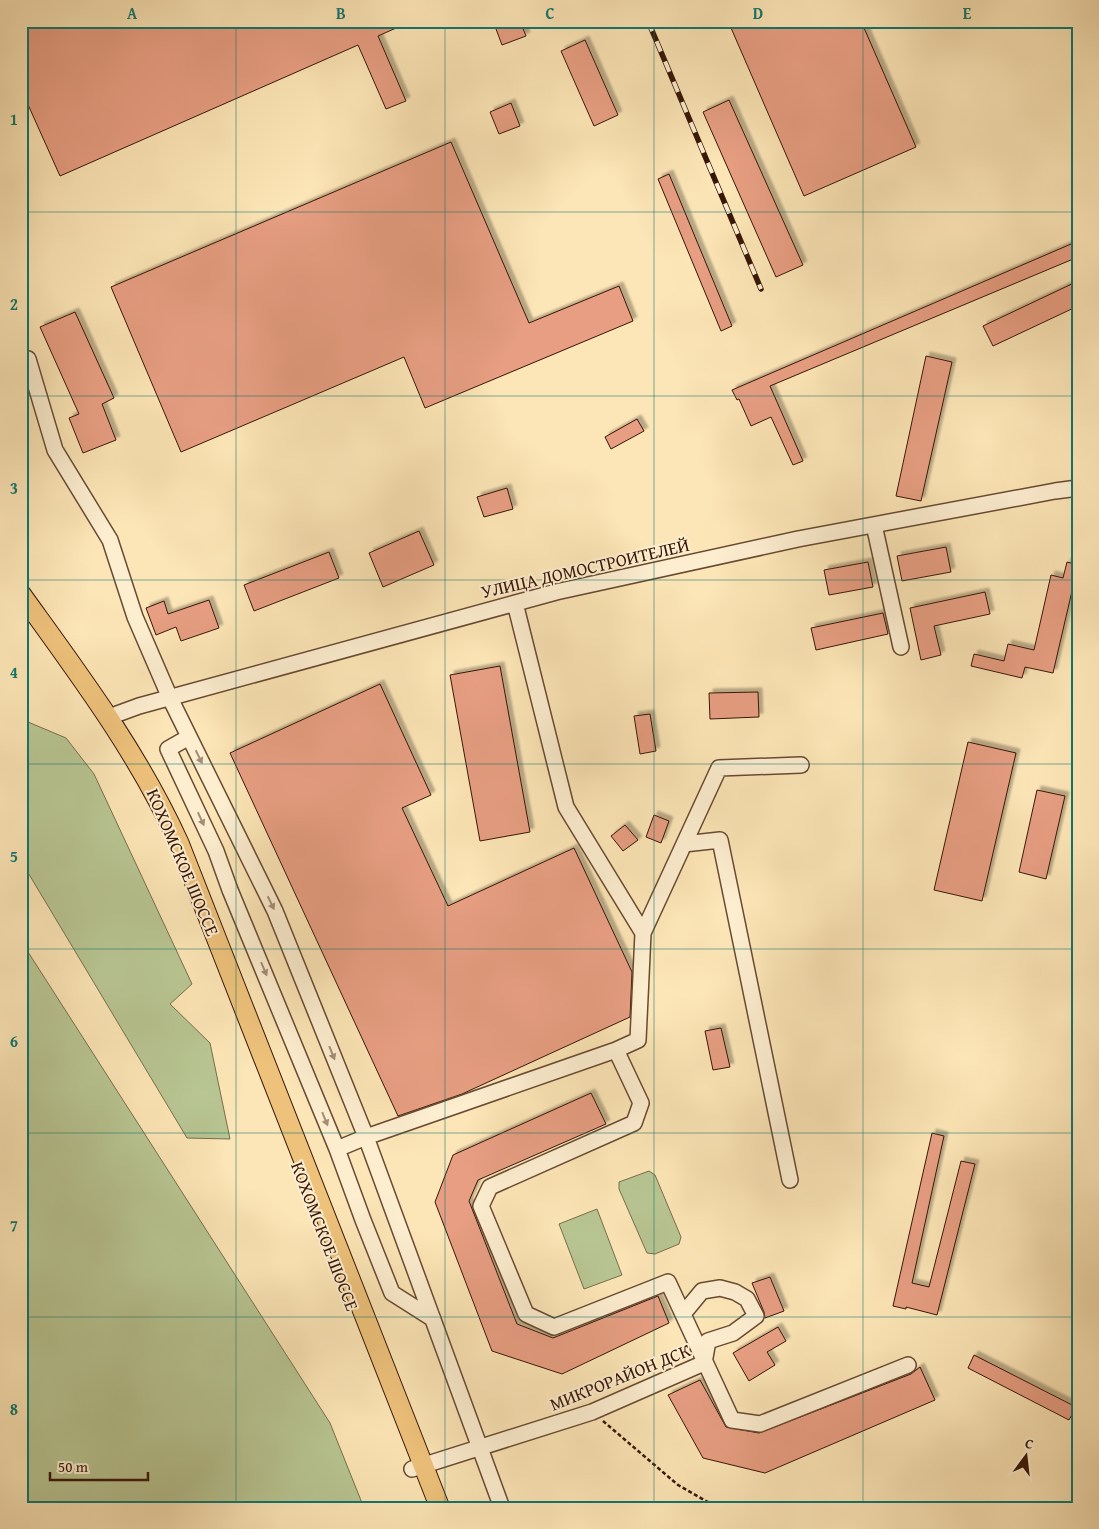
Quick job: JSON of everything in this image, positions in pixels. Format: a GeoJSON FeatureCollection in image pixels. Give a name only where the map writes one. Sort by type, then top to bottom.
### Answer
{"type":"FeatureCollection","features":[{"type":"Feature","properties":{"kind":"main road"},"geometry":{"type":"LineString","coordinates":[[21,594],[105,720]]}},
{"type":"Feature","properties":{"kind":"main road"},"geometry":{"type":"LineString","coordinates":[[21,614],[105,720]]}},
{"type":"Feature","properties":{"kind":"main road","name":"КОХОМСКОЕ ШОССЕ"},"geometry":{"type":"LineString","coordinates":[[105,720],[145,775],[179,843],[418,1467],[440,1508]]}},
{"type":"Feature","properties":{"kind":"main road","name":"КОХОМСКОЕ ШОССЕ"},"geometry":{"type":"LineString","coordinates":[[418,1467],[427,1508]]}},
{"type":"Feature","properties":{"kind":"street"},"geometry":{"type":"LineString","coordinates":[[28,359],[55,450],[110,540],[135,617],[170,698],[275,911],[366,1137],[502,1508]]}},
{"type":"Feature","properties":{"kind":"street","name":"УЛИЦА ДОМОСТРОИТЕЛЕЙ"},"geometry":{"type":"LineString","coordinates":[[105,720],[139,706],[515,603],[798,539],[1054,490],[1078,488]]}},
{"type":"Feature","properties":{"kind":"street"},"geometry":{"type":"LineString","coordinates":[[874,524],[901,647]]}},
{"type":"Feature","properties":{"kind":"street"},"geometry":{"type":"LineString","coordinates":[[515,603],[566,806],[643,933]]}},
{"type":"Feature","properties":{"kind":"street"},"geometry":{"type":"LineString","coordinates":[[189,737],[168,749],[216,851],[230,890],[337,1149],[362,1220],[392,1293],[433,1319]]}},
{"type":"Feature","properties":{"kind":"street"},"geometry":{"type":"LineString","coordinates":[[337,1149],[366,1137],[616,1050],[638,1040],[643,933],[719,768],[801,765]]}},
{"type":"Feature","properties":{"kind":"street"},"geometry":{"type":"LineString","coordinates":[[684,844],[720,840],[790,1180]]}},
{"type":"Feature","properties":{"kind":"street"},"geometry":{"type":"LineString","coordinates":[[616,1050],[641,1103],[634,1123],[490,1187],[482,1206],[526,1314],[554,1327],[668,1282],[732,1420],[760,1424],[908,1365]]}},
{"type":"Feature","properties":{"kind":"street","name":"МИКРОРАЙОН ДСК"},"geometry":{"type":"LineString","coordinates":[[418,1467],[480,1449],[592,1412],[704,1363],[708,1341],[733,1333],[756,1316],[747,1299],[735,1292],[720,1288],[702,1291],[683,1314]]}},
{"type":"Feature","properties":{"kind":"path"},"geometry":{"type":"LineString","coordinates":[[592,1412],[678,1485],[718,1508]]}},
{"type":"Feature","properties":{"kind":"green space"},"geometry":{"type":"Polygon","coordinates":[[[21,719],[66,738],[94,774],[192,984],[170,1004],[210,1043],[230,1139],[187,1138],[21,861],[21,719]]]}},
{"type":"Feature","properties":{"kind":"green space"},"geometry":{"type":"Polygon","coordinates":[[[21,941],[330,1423],[364,1508],[21,1508],[21,941]]]}},
{"type":"Feature","properties":{"kind":"green space"},"geometry":{"type":"Polygon","coordinates":[[[649,1171],[655,1175],[681,1237],[679,1244],[655,1254],[647,1253],[619,1189],[619,1182],[649,1171]]]}},
{"type":"Feature","properties":{"kind":"green space"},"geometry":{"type":"Polygon","coordinates":[[[597,1209],[622,1275],[584,1289],[559,1224],[597,1209]]]}},
{"type":"Feature","properties":{"kind":"building"},"geometry":{"type":"Polygon","coordinates":[[[21,21],[412,21],[378,36],[406,101],[386,109],[358,45],[60,176],[21,89],[21,21]]]}},
{"type":"Feature","properties":{"kind":"building"},"geometry":{"type":"Polygon","coordinates":[[[493,21],[520,21],[526,36],[502,45],[493,21]]]}},
{"type":"Feature","properties":{"kind":"building"},"geometry":{"type":"Polygon","coordinates":[[[728,21],[861,21],[916,147],[804,196],[728,21]]]}},
{"type":"Feature","properties":{"kind":"building"},"geometry":{"type":"Polygon","coordinates":[[[585,40],[618,115],[594,126],[561,51],[585,40]]]}},
{"type":"Feature","properties":{"kind":"building"},"geometry":{"type":"Polygon","coordinates":[[[729,100],[803,265],[776,277],[703,112],[729,100]]]}},
{"type":"Feature","properties":{"kind":"building"},"geometry":{"type":"Polygon","coordinates":[[[511,103],[520,126],[499,134],[490,112],[511,103]]]}},
{"type":"Feature","properties":{"kind":"building"},"geometry":{"type":"Polygon","coordinates":[[[451,142],[529,323],[619,286],[633,321],[425,408],[404,357],[181,452],[111,287],[451,142]]]}},
{"type":"Feature","properties":{"kind":"building"},"geometry":{"type":"Polygon","coordinates":[[[669,174],[732,326],[721,331],[658,179],[669,174]]]}},
{"type":"Feature","properties":{"kind":"building"},"geometry":{"type":"Polygon","coordinates":[[[1078,241],[1078,257],[770,386],[803,461],[793,465],[771,417],[751,426],[739,399],[737,400],[732,390],[1078,241]]]}},
{"type":"Feature","properties":{"kind":"building"},"geometry":{"type":"Polygon","coordinates":[[[1078,281],[1078,306],[993,346],[983,326],[1078,281]]]}},
{"type":"Feature","properties":{"kind":"building"},"geometry":{"type":"Polygon","coordinates":[[[75,312],[114,398],[102,404],[116,440],[83,453],[69,418],[79,414],[40,327],[75,312]]]}},
{"type":"Feature","properties":{"kind":"building"},"geometry":{"type":"Polygon","coordinates":[[[926,356],[952,362],[921,501],[896,496],[926,356]]]}},
{"type":"Feature","properties":{"kind":"building"},"geometry":{"type":"Polygon","coordinates":[[[637,419],[644,431],[611,449],[605,437],[637,419]]]}},
{"type":"Feature","properties":{"kind":"building"},"geometry":{"type":"Polygon","coordinates":[[[507,488],[513,509],[484,517],[477,497],[507,488]]]}},
{"type":"Feature","properties":{"kind":"building"},"geometry":{"type":"Polygon","coordinates":[[[419,531],[434,565],[383,587],[369,553],[419,531]]]}},
{"type":"Feature","properties":{"kind":"building"},"geometry":{"type":"Polygon","coordinates":[[[946,547],[951,572],[902,581],[897,556],[946,547]]]}},
{"type":"Feature","properties":{"kind":"building"},"geometry":{"type":"Polygon","coordinates":[[[329,552],[339,578],[254,611],[244,585],[329,552]]]}},
{"type":"Feature","properties":{"kind":"building"},"geometry":{"type":"Polygon","coordinates":[[[868,562],[873,587],[829,595],[824,570],[868,562]]]}},
{"type":"Feature","properties":{"kind":"building"},"geometry":{"type":"Polygon","coordinates":[[[1067,562],[1078,565],[1053,673],[1025,667],[1022,678],[971,666],[974,654],[1004,661],[1008,644],[1034,650],[1051,575],[1063,578],[1067,562]]]}},
{"type":"Feature","properties":{"kind":"building"},"geometry":{"type":"Polygon","coordinates":[[[985,592],[990,614],[934,626],[941,655],[921,660],[910,608],[985,592]]]}},
{"type":"Feature","properties":{"kind":"building"},"geometry":{"type":"Polygon","coordinates":[[[209,600],[219,628],[181,641],[176,627],[156,635],[146,608],[164,601],[168,614],[209,600]]]}},
{"type":"Feature","properties":{"kind":"building"},"geometry":{"type":"Polygon","coordinates":[[[883,613],[888,634],[816,650],[811,628],[883,613]]]}},
{"type":"Feature","properties":{"kind":"building"},"geometry":{"type":"Polygon","coordinates":[[[500,666],[530,832],[480,841],[450,675],[500,666]]]}},
{"type":"Feature","properties":{"kind":"building"},"geometry":{"type":"Polygon","coordinates":[[[380,684],[431,795],[402,808],[448,906],[574,848],[632,972],[630,1017],[462,1094],[398,1116],[230,753],[380,684]]]}},
{"type":"Feature","properties":{"kind":"building"},"geometry":{"type":"Polygon","coordinates":[[[758,692],[759,717],[710,719],[709,693],[758,692]]]}},
{"type":"Feature","properties":{"kind":"building"},"geometry":{"type":"Polygon","coordinates":[[[650,714],[656,751],[640,754],[634,716],[650,714]]]}},
{"type":"Feature","properties":{"kind":"building"},"geometry":{"type":"Polygon","coordinates":[[[968,742],[1016,753],[982,901],[934,890],[968,742]]]}},
{"type":"Feature","properties":{"kind":"building"},"geometry":{"type":"Polygon","coordinates":[[[1037,790],[1065,796],[1046,879],[1019,872],[1037,790]]]}},
{"type":"Feature","properties":{"kind":"building"},"geometry":{"type":"Polygon","coordinates":[[[654,815],[669,821],[661,843],[646,837],[654,815]]]}},
{"type":"Feature","properties":{"kind":"building"},"geometry":{"type":"Polygon","coordinates":[[[625,825],[638,840],[623,851],[611,836],[625,825]]]}},
{"type":"Feature","properties":{"kind":"building"},"geometry":{"type":"Polygon","coordinates":[[[721,1028],[730,1067],[713,1070],[705,1031],[721,1028]]]}},
{"type":"Feature","properties":{"kind":"building"},"geometry":{"type":"Polygon","coordinates":[[[591,1093],[606,1124],[478,1180],[469,1201],[517,1324],[553,1338],[658,1296],[669,1323],[562,1374],[492,1351],[435,1202],[453,1155],[591,1093]]]}},
{"type":"Feature","properties":{"kind":"building"},"geometry":{"type":"Polygon","coordinates":[[[932,1133],[944,1136],[912,1283],[929,1287],[961,1161],[975,1164],[937,1315],[906,1307],[906,1309],[893,1306],[932,1133]]]}},
{"type":"Feature","properties":{"kind":"building"},"geometry":{"type":"Polygon","coordinates":[[[770,1277],[784,1311],[765,1318],[752,1283],[770,1277]]]}},
{"type":"Feature","properties":{"kind":"building"},"geometry":{"type":"Polygon","coordinates":[[[778,1327],[786,1341],[767,1352],[775,1365],[749,1381],[733,1353],[778,1327]]]}},
{"type":"Feature","properties":{"kind":"building"},"geometry":{"type":"Polygon","coordinates":[[[974,1355],[1076,1407],[1069,1420],[968,1368],[974,1355]]]}},
{"type":"Feature","properties":{"kind":"building"},"geometry":{"type":"Polygon","coordinates":[[[920,1367],[935,1400],[765,1473],[703,1458],[668,1395],[700,1380],[726,1427],[759,1433],[911,1374],[920,1367]]]}},
{"type":"Feature","properties":{"kind":"railway"},"geometry":{"type":"LineString","coordinates":[[648,21],[761,289]]}},
{"type":"Feature","properties":{"kind":"railway"},"geometry":{"type":"LineString","coordinates":[[665,21],[667,25]]}}]}
